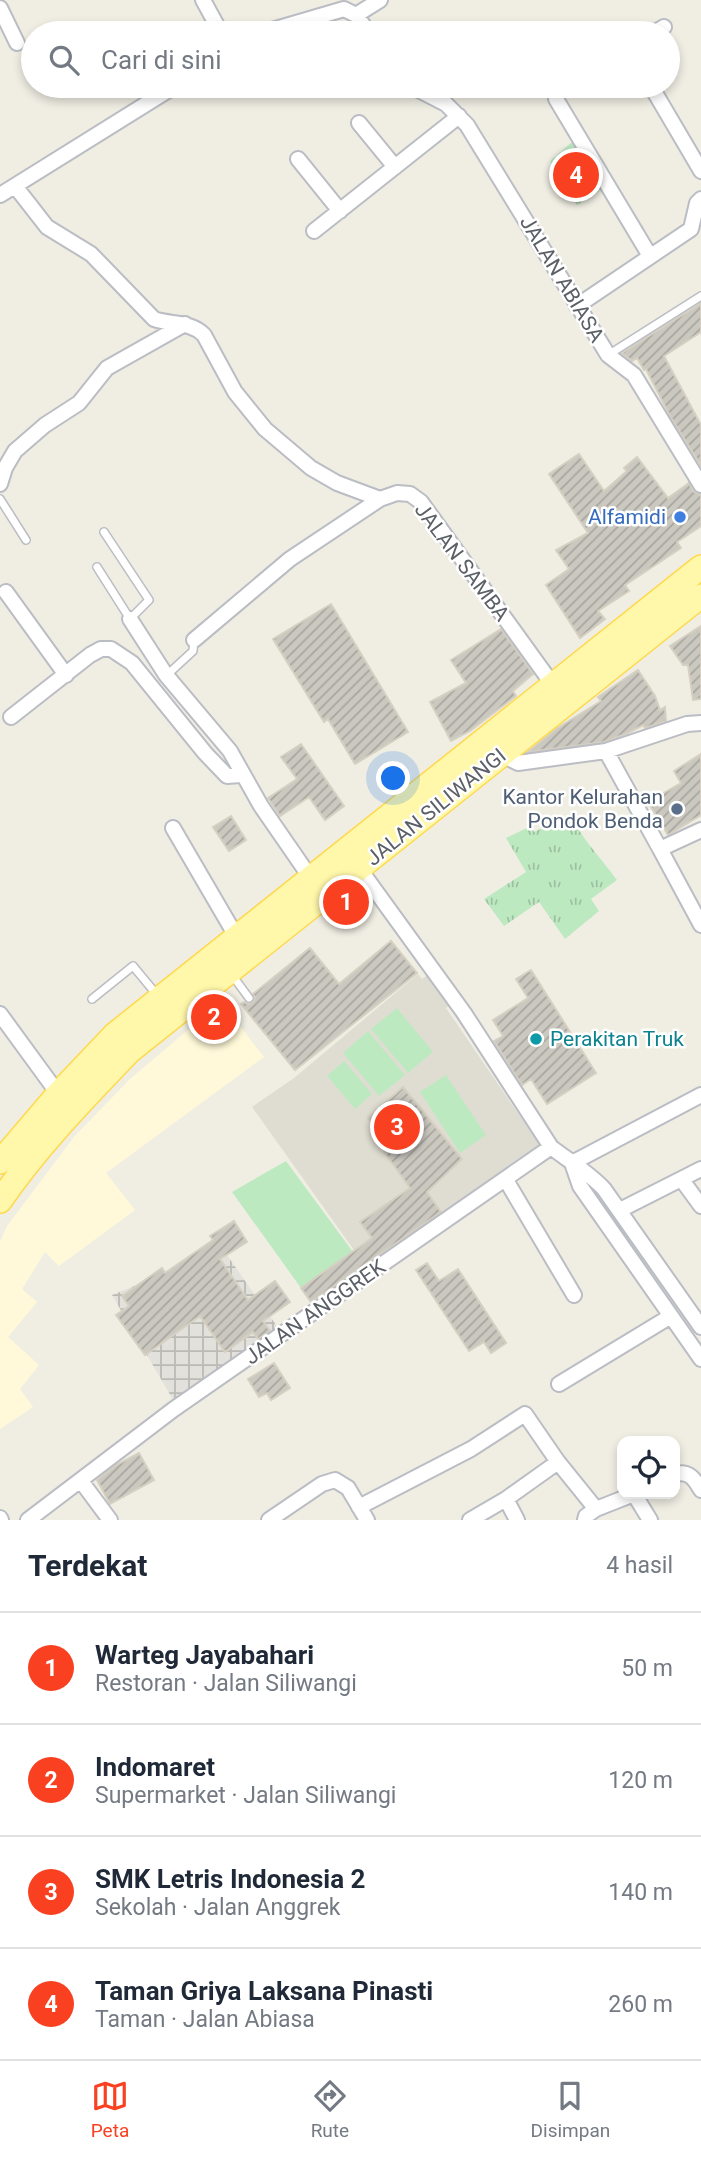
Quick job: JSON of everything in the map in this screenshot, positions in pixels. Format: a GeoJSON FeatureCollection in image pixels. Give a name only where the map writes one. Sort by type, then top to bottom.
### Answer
{"type":"FeatureCollection","features":[{"type":"Feature","properties":{"kind":"main road","name":"JALAN SILIWANGI"},"geometry":{"type":"LineString","coordinates":[[0,1201],[64,1103],[115,1034],[701,567]]}},
{"type":"Feature","properties":{"kind":"main road","name":"JALAN SILIWANGI"},"geometry":{"type":"LineString","coordinates":[[0,1162],[64,1103],[701,596]]}},
{"type":"Feature","properties":{"kind":"street"},"geometry":{"type":"LineString","coordinates":[[203,0],[214,21]]}},
{"type":"Feature","properties":{"kind":"street"},"geometry":{"type":"LineString","coordinates":[[356,15],[358,0]]}},
{"type":"Feature","properties":{"kind":"street"},"geometry":{"type":"LineString","coordinates":[[356,15],[380,0]]}},
{"type":"Feature","properties":{"kind":"street"},"geometry":{"type":"LineString","coordinates":[[0,8],[17,43]]}},
{"type":"Feature","properties":{"kind":"street"},"geometry":{"type":"LineString","coordinates":[[302,21],[344,9],[356,15],[360,21]]}},
{"type":"Feature","properties":{"kind":"street"},"geometry":{"type":"LineString","coordinates":[[0,195],[156,98]]}},
{"type":"Feature","properties":{"kind":"street","name":"JALAN ABIASA"},"geometry":{"type":"LineString","coordinates":[[434,98],[459,116],[514,200],[608,355],[634,375],[701,485]]}},
{"type":"Feature","properties":{"kind":"street"},"geometry":{"type":"LineString","coordinates":[[556,98],[650,256]]}},
{"type":"Feature","properties":{"kind":"street"},"geometry":{"type":"LineString","coordinates":[[658,98],[701,171]]}},
{"type":"Feature","properties":{"kind":"street"},"geometry":{"type":"LineString","coordinates":[[314,231],[459,116]]}},
{"type":"Feature","properties":{"kind":"street"},"geometry":{"type":"LineString","coordinates":[[359,123],[395,167]]}},
{"type":"Feature","properties":{"kind":"street"},"geometry":{"type":"LineString","coordinates":[[298,159],[340,211]]}},
{"type":"Feature","properties":{"kind":"street","name":"JALAN SAMBA"},"geometry":{"type":"LineString","coordinates":[[15,186],[47,227],[92,254],[154,320],[197,328],[204,335],[235,391],[265,429],[311,468],[337,483],[380,499],[397,493],[410,494],[421,502],[553,685]]}},
{"type":"Feature","properties":{"kind":"street"},"geometry":{"type":"LineString","coordinates":[[577,306],[691,229],[697,203],[701,199]]}},
{"type":"Feature","properties":{"kind":"street"},"geometry":{"type":"LineString","coordinates":[[0,484],[15,451],[45,425],[79,403],[107,368],[185,324]]}},
{"type":"Feature","properties":{"kind":"street"},"geometry":{"type":"LineString","coordinates":[[194,640],[290,559],[380,499]]}},
{"type":"Feature","properties":{"kind":"street"},"geometry":{"type":"LineString","coordinates":[[6,592],[66,675]]}},
{"type":"Feature","properties":{"kind":"street"},"geometry":{"type":"LineString","coordinates":[[130,619],[166,675],[230,751],[242,775],[310,877]]}},
{"type":"Feature","properties":{"kind":"street"},"geometry":{"type":"LineString","coordinates":[[5,721],[90,654],[101,649],[111,649],[132,663],[226,776],[242,775]]}},
{"type":"Feature","properties":{"kind":"street"},"geometry":{"type":"LineString","coordinates":[[500,754],[518,763],[606,751],[694,724]]}},
{"type":"Feature","properties":{"kind":"street"},"geometry":{"type":"LineString","coordinates":[[606,751],[701,925]]}},
{"type":"Feature","properties":{"kind":"street"},"geometry":{"type":"LineString","coordinates":[[173,828],[236,936]]}},
{"type":"Feature","properties":{"kind":"street"},"geometry":{"type":"LineString","coordinates":[[660,849],[701,830]]}},
{"type":"Feature","properties":{"kind":"street"},"geometry":{"type":"LineString","coordinates":[[359,869],[464,1013],[551,1147],[588,1172],[620,1210],[701,1327]]}},
{"type":"Feature","properties":{"kind":"street"},"geometry":{"type":"LineString","coordinates":[[0,1014],[64,1103]]}},
{"type":"Feature","properties":{"kind":"street"},"geometry":{"type":"LineString","coordinates":[[572,1163],[701,1095]]}},
{"type":"Feature","properties":{"kind":"street","name":"JALAN ANGGREK"},"geometry":{"type":"LineString","coordinates":[[28,1520],[174,1409],[551,1147]]}},
{"type":"Feature","properties":{"kind":"street"},"geometry":{"type":"LineString","coordinates":[[572,1163],[579,1186],[701,1359]]}},
{"type":"Feature","properties":{"kind":"street"},"geometry":{"type":"LineString","coordinates":[[620,1210],[701,1169]]}},
{"type":"Feature","properties":{"kind":"street"},"geometry":{"type":"LineString","coordinates":[[506,1180],[574,1295]]}},
{"type":"Feature","properties":{"kind":"street"},"geometry":{"type":"LineString","coordinates":[[682,1180],[701,1206]]}},
{"type":"Feature","properties":{"kind":"street"},"geometry":{"type":"LineString","coordinates":[[559,1384],[671,1317]]}},
{"type":"Feature","properties":{"kind":"street"},"geometry":{"type":"LineString","coordinates":[[359,1507],[471,1449],[525,1414],[558,1462],[596,1509]]}},
{"type":"Feature","properties":{"kind":"street"},"geometry":{"type":"LineString","coordinates":[[470,1520],[506,1499],[558,1462]]}},
{"type":"Feature","properties":{"kind":"street"},"geometry":{"type":"LineString","coordinates":[[680,1473],[694,1477],[701,1490]]}},
{"type":"Feature","properties":{"kind":"street"},"geometry":{"type":"LineString","coordinates":[[81,1480],[110,1520]]}},
{"type":"Feature","properties":{"kind":"street"},"geometry":{"type":"LineString","coordinates":[[272,1519],[321,1484],[335,1480],[348,1488],[367,1520]]}},
{"type":"Feature","properties":{"kind":"street"},"geometry":{"type":"LineString","coordinates":[[506,1499],[517,1520]]}},
{"type":"Feature","properties":{"kind":"street"},"geometry":{"type":"LineString","coordinates":[[585,1520],[586,1516],[596,1509],[621,1499]]}},
{"type":"Feature","properties":{"kind":"street"},"geometry":{"type":"LineString","coordinates":[[637,1499],[650,1520]]}},
{"type":"Feature","properties":{"kind":"lane"},"geometry":{"type":"LineString","coordinates":[[608,355],[701,296]]}},
{"type":"Feature","properties":{"kind":"lane"},"geometry":{"type":"LineString","coordinates":[[0,499],[26,540]]}},
{"type":"Feature","properties":{"kind":"lane"},"geometry":{"type":"LineString","coordinates":[[97,567],[130,619],[149,600],[104,532]]}},
{"type":"Feature","properties":{"kind":"lane"},"geometry":{"type":"LineString","coordinates":[[166,675],[194,651],[194,640]]}},
{"type":"Feature","properties":{"kind":"lane"},"geometry":{"type":"LineString","coordinates":[[92,999],[133,966],[160,998]]}},
{"type":"Feature","properties":{"kind":"lane"},"geometry":{"type":"LineString","coordinates":[[229,972],[249,998]]}},
{"type":"Feature","properties":{"kind":"shaded area"},"geometry":{"type":"Polygon","coordinates":[[[418,974],[422,979],[429,974],[450,1005],[446,1008],[541,1147],[366,1267],[252,1107],[294,1078],[418,974]]]}},
{"type":"Feature","properties":{"kind":"shaded area"},"geometry":{"type":"Polygon","coordinates":[[[221,1002],[264,1057],[106,1173],[135,1210],[59,1266],[45,1252],[22,1289],[37,1302],[8,1337],[39,1365],[20,1389],[33,1407],[0,1429],[0,1242],[7,1226],[74,1137],[130,1079],[221,1002]]]}},
{"type":"Feature","properties":{"kind":"shaded area"},"geometry":{"type":"Polygon","coordinates":[[[215,1238],[281,1332],[176,1405],[112,1295],[166,1273],[215,1238]]]}},
{"type":"Feature","properties":{"kind":"green space"},"geometry":{"type":"Polygon","coordinates":[[[572,142],[601,190],[577,205],[550,161],[572,142]]]}},
{"type":"Feature","properties":{"kind":"green space"},"geometry":{"type":"Polygon","coordinates":[[[570,814],[585,840],[617,880],[591,899],[599,911],[565,939],[539,902],[504,926],[484,899],[526,872],[506,838],[531,826],[534,832],[570,814]]]}},
{"type":"Feature","properties":{"kind":"green space"},"geometry":{"type":"Polygon","coordinates":[[[397,1008],[433,1052],[408,1073],[371,1029],[397,1008]]]}},
{"type":"Feature","properties":{"kind":"green space"},"geometry":{"type":"Polygon","coordinates":[[[368,1031],[405,1075],[379,1096],[343,1053],[368,1031]]]}},
{"type":"Feature","properties":{"kind":"green space"},"geometry":{"type":"Polygon","coordinates":[[[344,1061],[372,1094],[355,1109],[327,1076],[344,1061]]]}},
{"type":"Feature","properties":{"kind":"green space"},"geometry":{"type":"Polygon","coordinates":[[[446,1075],[486,1135],[460,1153],[420,1092],[446,1075]]]}},
{"type":"Feature","properties":{"kind":"green space"},"geometry":{"type":"Polygon","coordinates":[[[286,1161],[353,1252],[301,1288],[232,1192],[286,1161]]]}},
{"type":"Feature","properties":{"kind":"building"},"geometry":{"type":"Polygon","coordinates":[[[701,303],[701,332],[664,356],[701,425],[701,466],[670,416],[646,369],[644,370],[637,358],[632,361],[622,353],[701,303]]]}},
{"type":"Feature","properties":{"kind":"building"},"geometry":{"type":"Polygon","coordinates":[[[579,454],[604,491],[627,471],[624,468],[637,457],[668,498],[689,483],[693,491],[701,495],[701,526],[677,542],[681,548],[625,585],[629,591],[598,611],[605,619],[580,638],[546,585],[569,569],[556,550],[588,533],[549,474],[579,454]]]}},
{"type":"Feature","properties":{"kind":"building"},"geometry":{"type":"Polygon","coordinates":[[[331,604],[408,732],[355,764],[328,719],[324,722],[273,639],[331,604]]]}},
{"type":"Feature","properties":{"kind":"building"},"geometry":{"type":"Polygon","coordinates":[[[701,626],[701,699],[693,700],[688,665],[683,665],[670,646],[701,626]]]}},
{"type":"Feature","properties":{"kind":"building"},"geometry":{"type":"Polygon","coordinates":[[[501,629],[533,674],[513,691],[516,696],[470,731],[451,741],[430,702],[466,683],[451,660],[501,629]]]}},
{"type":"Feature","properties":{"kind":"building"},"geometry":{"type":"Polygon","coordinates":[[[638,670],[655,696],[660,710],[665,707],[666,721],[645,728],[643,725],[604,742],[528,752],[556,729],[601,701],[598,697],[638,670]]]}},
{"type":"Feature","properties":{"kind":"building"},"geometry":{"type":"Polygon","coordinates":[[[301,744],[344,806],[325,820],[309,797],[280,816],[268,798],[297,779],[281,757],[301,744]]]}},
{"type":"Feature","properties":{"kind":"building","name":"Kantor Kelurahan Pondok Benda"},"geometry":{"type":"Polygon","coordinates":[[[701,754],[701,815],[668,835],[648,802],[681,783],[674,771],[701,754]]]}},
{"type":"Feature","properties":{"kind":"building"},"geometry":{"type":"Polygon","coordinates":[[[231,816],[246,840],[229,851],[213,827],[231,816]]]}},
{"type":"Feature","properties":{"kind":"building"},"geometry":{"type":"Polygon","coordinates":[[[391,941],[417,973],[295,1070],[241,1004],[253,1002],[253,994],[310,948],[339,984],[391,941]]]}},
{"type":"Feature","properties":{"kind":"building","name":"Perakitan Truk"},"geometry":{"type":"Polygon","coordinates":[[[531,970],[596,1073],[547,1104],[531,1079],[522,1085],[494,1041],[503,1036],[493,1020],[528,998],[516,979],[531,970]]]}},
{"type":"Feature","properties":{"kind":"building"},"geometry":{"type":"Polygon","coordinates":[[[403,1087],[462,1159],[427,1192],[441,1212],[311,1302],[301,1288],[372,1238],[360,1222],[410,1188],[384,1152],[390,1145],[368,1118],[403,1087]]]}},
{"type":"Feature","properties":{"kind":"building"},"geometry":{"type":"Polygon","coordinates":[[[234,1221],[247,1242],[220,1259],[248,1300],[275,1281],[290,1302],[263,1321],[270,1331],[258,1339],[253,1332],[225,1352],[200,1316],[145,1355],[116,1315],[129,1306],[122,1296],[162,1268],[165,1273],[213,1240],[210,1236],[234,1221]]]}},
{"type":"Feature","properties":{"kind":"building"},"geometry":{"type":"Polygon","coordinates":[[[427,1263],[439,1281],[458,1269],[506,1343],[491,1353],[484,1342],[469,1351],[416,1270],[427,1263]]]}},
{"type":"Feature","properties":{"kind":"building"},"geometry":{"type":"Polygon","coordinates":[[[274,1363],[290,1388],[271,1400],[267,1393],[259,1397],[248,1379],[274,1363]]]}},
{"type":"Feature","properties":{"kind":"building"},"geometry":{"type":"Polygon","coordinates":[[[139,1453],[154,1480],[110,1504],[97,1480],[116,1465],[139,1453]]]}},
{"type":"Feature","properties":{"kind":"place","name":"Taman Griya Laksana Pinasti"},"geometry":{"type":"Point","coordinates":[576,175]}},
{"type":"Feature","properties":{"kind":"place","name":"Alfamidi"},"geometry":{"type":"Point","coordinates":[680,517]}},
{"type":"Feature","properties":{"kind":"place","name":"Kantor Kelurahan Pondok Benda"},"geometry":{"type":"Point","coordinates":[677,809]}},
{"type":"Feature","properties":{"kind":"place","name":"Warteg Jayabahari"},"geometry":{"type":"Point","coordinates":[346,902]}},
{"type":"Feature","properties":{"kind":"place","name":"Indomaret"},"geometry":{"type":"Point","coordinates":[214,1017]}},
{"type":"Feature","properties":{"kind":"place","name":"Perakitan Truk"},"geometry":{"type":"Point","coordinates":[536,1039]}},
{"type":"Feature","properties":{"kind":"place","name":"SMK Letris Indonesia 2"},"geometry":{"type":"Point","coordinates":[397,1127]}}]}
